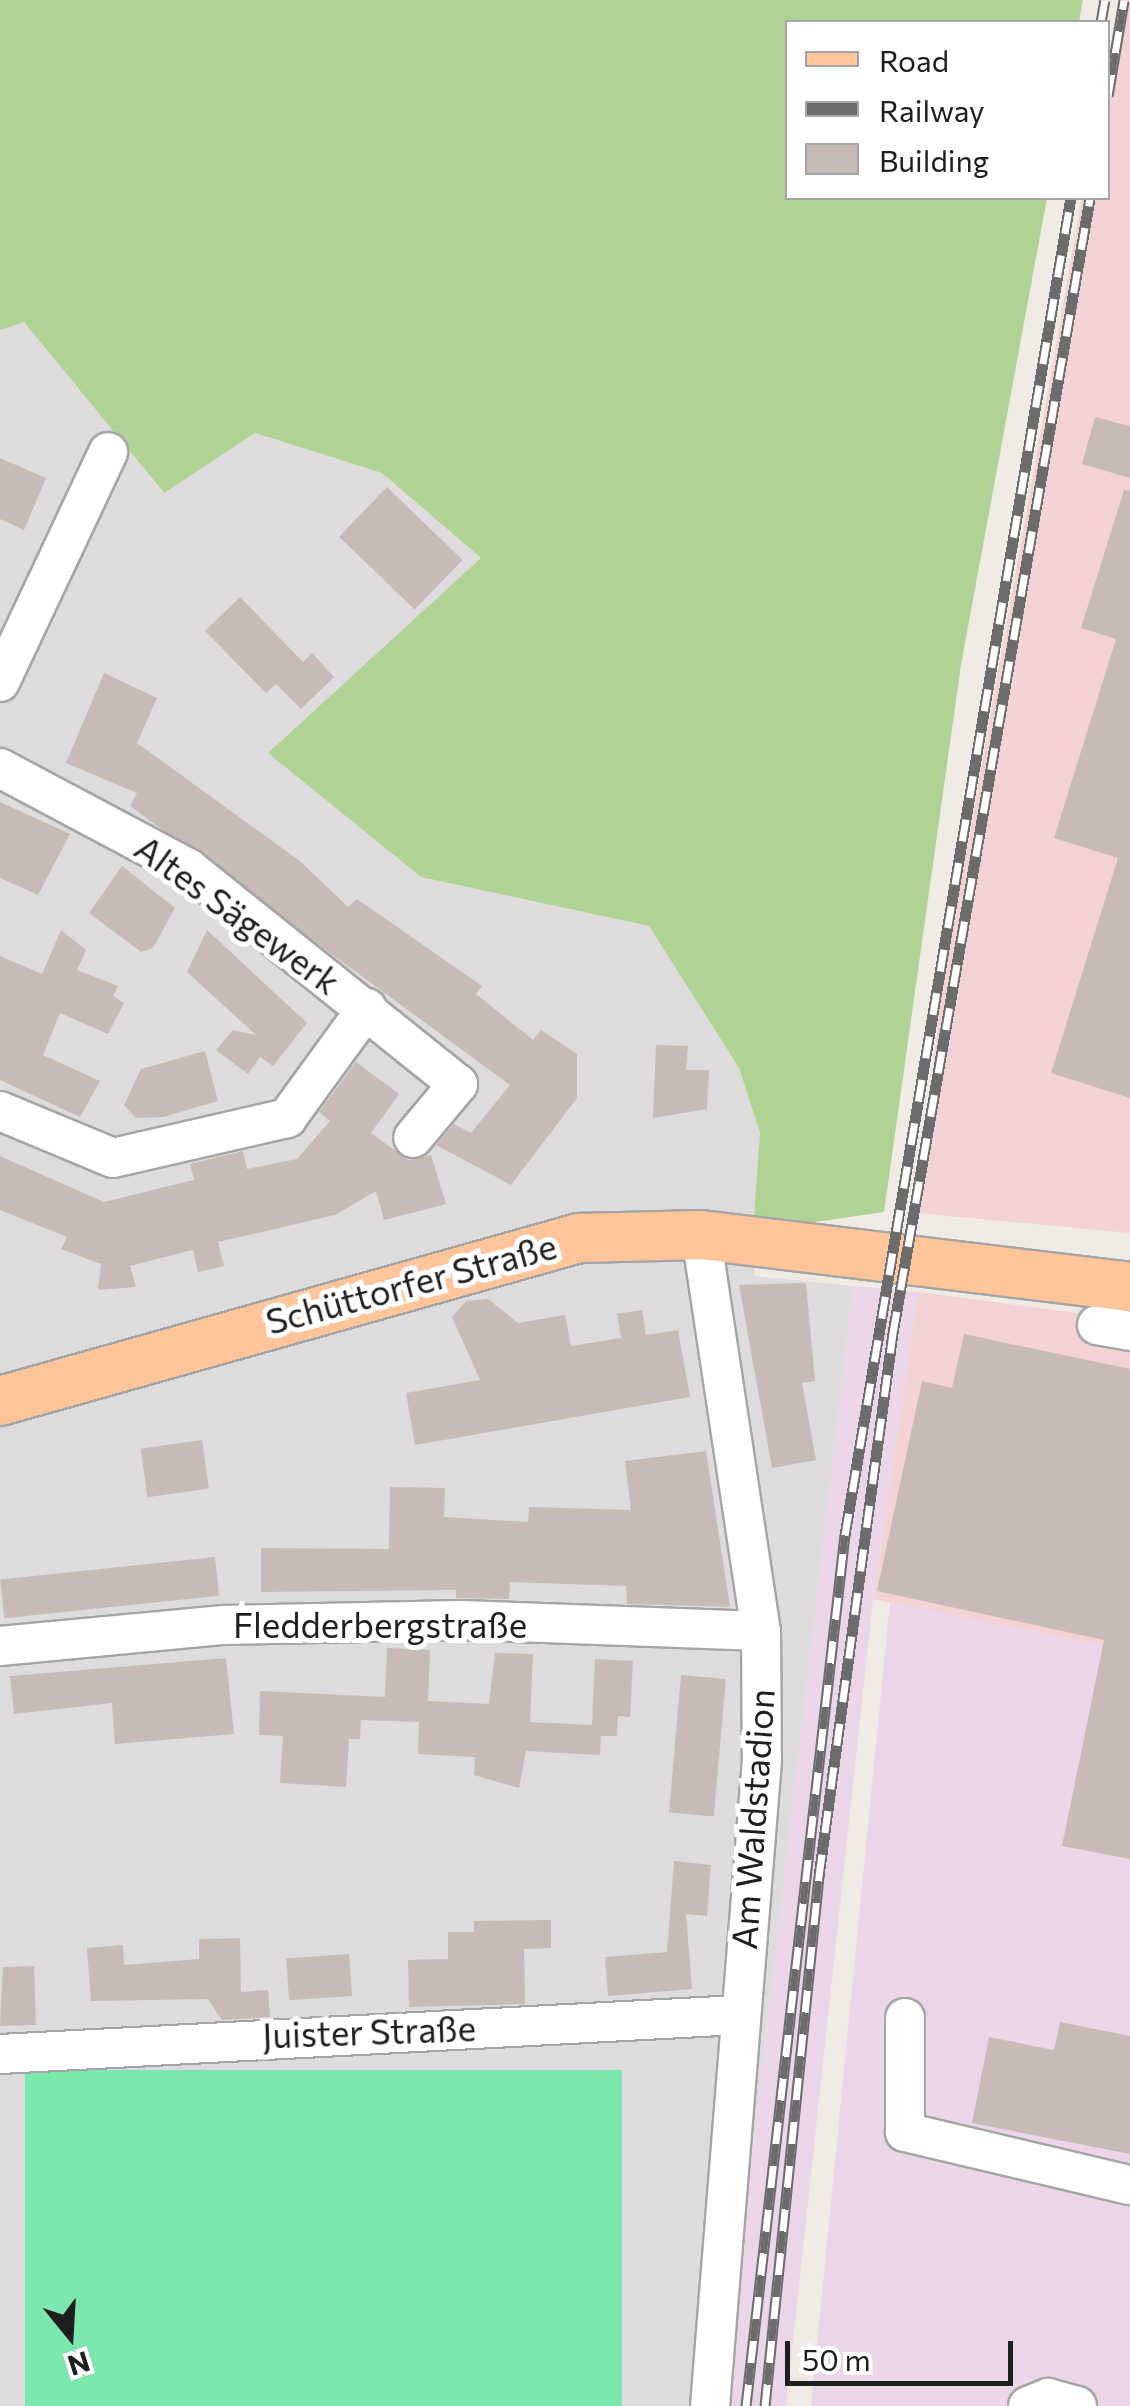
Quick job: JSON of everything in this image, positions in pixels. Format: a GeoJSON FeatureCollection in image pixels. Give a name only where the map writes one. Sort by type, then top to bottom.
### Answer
{"type":"FeatureCollection","features":[{"type":"Feature","properties":{"kind":"main road","name":"Schüttorfer Straße"},"geometry":{"type":"LineString","coordinates":[[0,1401],[523,1250],[701,1236],[1130,1287]]}},
{"type":"Feature","properties":{"kind":"street"},"geometry":{"type":"LineString","coordinates":[[0,682],[108,452]]}},
{"type":"Feature","properties":{"kind":"street","name":"Altes Sägewerk"},"geometry":{"type":"LineString","coordinates":[[0,768],[188,868],[458,1084],[413,1138]]}},
{"type":"Feature","properties":{"kind":"street","name":"Altes Sägewerk"},"geometry":{"type":"LineString","coordinates":[[0,1111],[113,1158],[287,1118],[367,1008]]}},
{"type":"Feature","properties":{"kind":"street","name":"Am Waldstadion"},"geometry":{"type":"LineString","coordinates":[[701,1236],[761,1631],[762,1760],[710,2406]]}},
{"type":"Feature","properties":{"kind":"street","name":"Fledderbergstraße"},"geometry":{"type":"LineString","coordinates":[[0,1646],[224,1625],[420,1621],[761,1631]]}},
{"type":"Feature","properties":{"kind":"street","name":"Juister Straße"},"geometry":{"type":"LineString","coordinates":[[0,2054],[739,2015]]}},
{"type":"Feature","properties":{"kind":"street"},"geometry":{"type":"LineString","coordinates":[[906,2018],[905,2132],[1130,2185]]}},
{"type":"Feature","properties":{"kind":"street"},"geometry":{"type":"LineString","coordinates":[[1028,2406],[1048,2398],[1077,2406]]}},
{"type":"Feature","properties":{"kind":"shaded area"},"geometry":{"type":"Polygon","coordinates":[[[1119,0],[1130,0],[1130,1233],[918,1213],[941,995],[1082,200],[1110,200],[1110,50],[1119,0]]]}},
{"type":"Feature","properties":{"kind":"shaded area"},"geometry":{"type":"Polygon","coordinates":[[[24,321],[163,493],[255,433],[382,473],[482,559],[269,752],[421,877],[649,926],[739,1068],[760,1134],[754,1276],[853,1286],[723,2406],[0,2406],[0,330],[24,321]]]}},
{"type":"Feature","properties":{"kind":"shaded area"},"geometry":{"type":"Polygon","coordinates":[[[853,1286],[918,1292],[873,1599],[786,2406],[723,2406],[853,1286]]]}},
{"type":"Feature","properties":{"kind":"shaded area"},"geometry":{"type":"Polygon","coordinates":[[[918,1292],[1130,1320],[1130,1652],[873,1599],[918,1292]]]}},
{"type":"Feature","properties":{"kind":"shaded area"},"geometry":{"type":"Polygon","coordinates":[[[890,1602],[1130,1652],[1130,2406],[811,2406],[890,1602]]]}},
{"type":"Feature","properties":{"kind":"green space"},"geometry":{"type":"Polygon","coordinates":[[[0,0],[1083,0],[1079,20],[785,20],[785,200],[1047,200],[961,665],[884,1212],[753,1231],[760,1133],[739,1068],[649,926],[421,877],[268,753],[481,558],[382,473],[255,433],[164,493],[24,322],[0,330],[0,0]]]}},
{"type":"Feature","properties":{"kind":"green space"},"geometry":{"type":"Polygon","coordinates":[[[25,2070],[622,2070],[622,2406],[25,2406],[25,2070]]]}},
{"type":"Feature","properties":{"kind":"building"},"geometry":{"type":"Polygon","coordinates":[[[1095,417],[1130,426],[1130,478],[1082,464],[1095,417]]]}},
{"type":"Feature","properties":{"kind":"building"},"geometry":{"type":"Polygon","coordinates":[[[0,458],[46,478],[24,530],[0,519],[0,458]]]}},
{"type":"Feature","properties":{"kind":"building"},"geometry":{"type":"Polygon","coordinates":[[[387,487],[463,560],[415,610],[339,537],[387,487]]]}},
{"type":"Feature","properties":{"kind":"building"},"geometry":{"type":"Polygon","coordinates":[[[1124,490],[1130,491],[1130,1098],[1051,1073],[1118,858],[1054,838],[1116,639],[1081,628],[1124,490]]]}},
{"type":"Feature","properties":{"kind":"building"},"geometry":{"type":"Polygon","coordinates":[[[240,597],[303,662],[312,653],[334,677],[301,709],[276,684],[266,693],[205,631],[240,597]]]}},
{"type":"Feature","properties":{"kind":"building"},"geometry":{"type":"Polygon","coordinates":[[[104,673],[157,698],[137,743],[300,861],[348,907],[357,899],[482,986],[476,994],[533,1040],[541,1030],[577,1054],[577,1098],[511,1185],[436,1145],[454,1124],[471,1133],[510,1085],[130,806],[137,793],[66,763],[104,673]]]}},
{"type":"Feature","properties":{"kind":"building"},"geometry":{"type":"Polygon","coordinates":[[[0,802],[70,834],[38,895],[0,878],[0,802]]]}},
{"type":"Feature","properties":{"kind":"building"},"geometry":{"type":"Polygon","coordinates":[[[122,866],[175,908],[153,948],[141,952],[89,913],[122,866]]]}},
{"type":"Feature","properties":{"kind":"building"},"geometry":{"type":"Polygon","coordinates":[[[61,930],[86,950],[77,970],[118,986],[113,996],[124,1003],[108,1034],[60,1013],[43,1055],[100,1081],[80,1117],[0,1080],[0,956],[42,974],[61,930]]]}},
{"type":"Feature","properties":{"kind":"building"},"geometry":{"type":"Polygon","coordinates":[[[207,930],[307,1023],[273,1066],[260,1057],[248,1074],[216,1050],[233,1030],[256,1035],[187,972],[207,930]]]}},
{"type":"Feature","properties":{"kind":"building"},"geometry":{"type":"Polygon","coordinates":[[[656,1045],[688,1046],[686,1070],[709,1070],[707,1109],[653,1118],[656,1045]]]}},
{"type":"Feature","properties":{"kind":"building"},"geometry":{"type":"Polygon","coordinates":[[[205,1051],[218,1101],[163,1117],[136,1118],[124,1105],[141,1069],[205,1051]]]}},
{"type":"Feature","properties":{"kind":"building"},"geometry":{"type":"Polygon","coordinates":[[[356,1062],[399,1094],[371,1133],[408,1160],[431,1155],[446,1204],[384,1220],[376,1191],[335,1215],[218,1242],[224,1266],[198,1272],[193,1250],[130,1266],[136,1287],[98,1290],[101,1264],[61,1249],[67,1237],[0,1210],[0,1156],[104,1202],[194,1180],[190,1164],[243,1151],[247,1169],[297,1159],[330,1121],[319,1112],[356,1062]]]}},
{"type":"Feature","properties":{"kind":"building"},"geometry":{"type":"Polygon","coordinates":[[[806,1283],[815,1381],[802,1383],[816,1460],[772,1468],[739,1285],[806,1283]]]}},
{"type":"Feature","properties":{"kind":"building"},"geometry":{"type":"Polygon","coordinates":[[[488,1299],[518,1323],[565,1315],[571,1346],[621,1338],[617,1314],[642,1310],[646,1335],[678,1330],[690,1397],[415,1445],[406,1393],[480,1380],[452,1317],[466,1301],[488,1299]]]}},
{"type":"Feature","properties":{"kind":"building"},"geometry":{"type":"Polygon","coordinates":[[[964,1334],[1130,1369],[1130,1859],[1062,1846],[1104,1640],[877,1591],[922,1381],[952,1388],[964,1334]]]}},
{"type":"Feature","properties":{"kind":"building"},"geometry":{"type":"Polygon","coordinates":[[[202,1440],[209,1489],[147,1497],[141,1449],[202,1440]]]}},
{"type":"Feature","properties":{"kind":"building"},"geometry":{"type":"Polygon","coordinates":[[[706,1451],[730,1607],[627,1604],[626,1586],[510,1582],[509,1599],[456,1598],[456,1590],[261,1592],[261,1548],[389,1549],[390,1487],[445,1488],[444,1517],[528,1522],[529,1507],[631,1510],[625,1461],[706,1451]]]}},
{"type":"Feature","properties":{"kind":"building"},"geometry":{"type":"Polygon","coordinates":[[[215,1557],[219,1596],[4,1618],[0,1580],[215,1557]]]}},
{"type":"Feature","properties":{"kind":"building"},"geometry":{"type":"Polygon","coordinates":[[[387,1648],[430,1650],[428,1701],[489,1704],[495,1653],[533,1654],[530,1722],[592,1725],[595,1659],[633,1661],[630,1717],[618,1716],[617,1736],[601,1736],[600,1755],[526,1751],[519,1788],[474,1775],[475,1757],[418,1754],[419,1722],[361,1720],[360,1739],[349,1739],[346,1787],[280,1783],[283,1736],[259,1735],[260,1691],[385,1697],[387,1648]]]}},
{"type":"Feature","properties":{"kind":"building"},"geometry":{"type":"Polygon","coordinates":[[[226,1658],[234,1734],[115,1744],[112,1703],[14,1714],[10,1676],[226,1658]]]}},
{"type":"Feature","properties":{"kind":"building"},"geometry":{"type":"Polygon","coordinates":[[[681,1675],[726,1679],[714,1816],[669,1812],[681,1675]]]}},
{"type":"Feature","properties":{"kind":"building"},"geometry":{"type":"Polygon","coordinates":[[[674,1861],[711,1865],[707,1916],[686,1914],[692,1989],[608,1996],[605,1957],[667,1952],[674,1861]]]}},
{"type":"Feature","properties":{"kind":"building"},"geometry":{"type":"Polygon","coordinates":[[[551,1920],[551,1948],[524,1949],[525,2004],[409,2007],[408,1960],[448,1959],[448,1932],[474,1932],[474,1921],[551,1920]]]}},
{"type":"Feature","properties":{"kind":"building"},"geometry":{"type":"Polygon","coordinates":[[[240,1938],[241,1992],[268,1990],[270,2017],[222,2020],[208,1999],[91,2001],[87,1948],[123,1945],[124,1965],[199,1959],[199,1939],[240,1938]]]}},
{"type":"Feature","properties":{"kind":"building"},"geometry":{"type":"Polygon","coordinates":[[[349,1954],[352,1996],[289,2000],[286,1958],[349,1954]]]}},
{"type":"Feature","properties":{"kind":"building"},"geometry":{"type":"Polygon","coordinates":[[[34,1966],[36,2025],[0,2026],[3,1967],[34,1966]]]}},
{"type":"Feature","properties":{"kind":"building"},"geometry":{"type":"Polygon","coordinates":[[[1060,2022],[1130,2036],[1130,2154],[972,2123],[989,2037],[1054,2050],[1060,2022]]]}},
{"type":"Feature","properties":{"kind":"railway"},"geometry":{"type":"LineString","coordinates":[[1101,20],[1105,0]]}},
{"type":"Feature","properties":{"kind":"railway"},"geometry":{"type":"LineString","coordinates":[[1110,84],[1124,0]]}},
{"type":"Feature","properties":{"kind":"railway"},"geometry":{"type":"LineString","coordinates":[[746,2406],[845,1535],[1071,200]]}},
{"type":"Feature","properties":{"kind":"railway"},"geometry":{"type":"LineString","coordinates":[[765,2406],[819,1876],[893,1333],[1090,200]]}}]}
